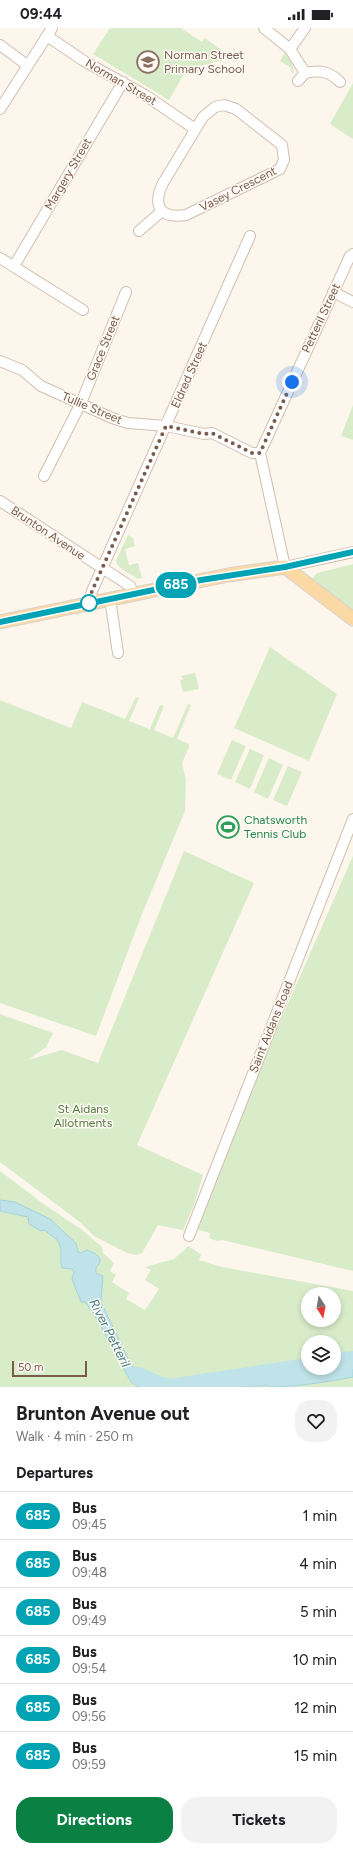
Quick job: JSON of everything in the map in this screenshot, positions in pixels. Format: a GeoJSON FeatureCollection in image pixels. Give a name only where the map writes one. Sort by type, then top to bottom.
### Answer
{"type":"FeatureCollection","features":[{"type":"Feature","properties":{"kind":"main road"},"geometry":{"type":"LineString","coordinates":[[0,622],[228,575],[285,567],[353,619]]}},
{"type":"Feature","properties":{"kind":"street"},"geometry":{"type":"LineString","coordinates":[[264,28],[290,49],[302,77],[323,71],[330,73],[340,82]]}},
{"type":"Feature","properties":{"kind":"street"},"geometry":{"type":"LineString","coordinates":[[290,49],[304,28]]}},
{"type":"Feature","properties":{"kind":"street"},"geometry":{"type":"LineString","coordinates":[[0,109],[49,32]]}},
{"type":"Feature","properties":{"kind":"street","name":"Norman Street"},"geometry":{"type":"LineString","coordinates":[[49,32],[84,61],[145,95],[195,129]]}},
{"type":"Feature","properties":{"kind":"street"},"geometry":{"type":"LineString","coordinates":[[0,45],[28,65]]}},
{"type":"Feature","properties":{"kind":"street","name":"Margery Street"},"geometry":{"type":"LineString","coordinates":[[14,266],[123,82]]}},
{"type":"Feature","properties":{"kind":"street","name":"Vasey Crescent"},"geometry":{"type":"LineString","coordinates":[[224,105],[236,109],[282,145],[284,152],[283,164],[280,169],[259,181],[186,215],[174,216],[162,211],[158,204],[158,194],[195,129],[203,117],[215,107],[224,105]]}},
{"type":"Feature","properties":{"kind":"street"},"geometry":{"type":"LineString","coordinates":[[139,231],[162,211]]}},
{"type":"Feature","properties":{"kind":"street","name":"Eldred Street"},"geometry":{"type":"LineString","coordinates":[[93,602],[91,595],[102,569],[250,236]]}},
{"type":"Feature","properties":{"kind":"street","name":"Petteril Street"},"geometry":{"type":"LineString","coordinates":[[260,453],[333,292],[350,256],[353,254]]}},
{"type":"Feature","properties":{"kind":"street"},"geometry":{"type":"LineString","coordinates":[[0,258],[83,310]]}},
{"type":"Feature","properties":{"kind":"street","name":"Grace Street"},"geometry":{"type":"LineString","coordinates":[[44,476],[81,403],[126,292]]}},
{"type":"Feature","properties":{"kind":"street"},"geometry":{"type":"LineString","coordinates":[[333,292],[353,302]]}},
{"type":"Feature","properties":{"kind":"street","name":"Tullie Street"},"geometry":{"type":"LineString","coordinates":[[1,364],[22,370],[41,386],[112,418],[124,422],[166,426],[204,434],[212,433],[252,453],[260,453]]}},
{"type":"Feature","properties":{"kind":"street"},"geometry":{"type":"LineString","coordinates":[[260,453],[285,567],[353,552]]}},
{"type":"Feature","properties":{"kind":"street","name":"Brunton Avenue"},"geometry":{"type":"LineString","coordinates":[[0,501],[130,586],[134,594]]}},
{"type":"Feature","properties":{"kind":"street"},"geometry":{"type":"LineString","coordinates":[[110,599],[118,653]]}},
{"type":"Feature","properties":{"kind":"street","name":"Saint Aidans Road"},"geometry":{"type":"LineString","coordinates":[[189,1236],[353,818]]}},
{"type":"Feature","properties":{"kind":"green space","name":"Norman Street Primary School"},"geometry":{"type":"Polygon","coordinates":[[[110,28],[181,28],[202,42],[205,38],[232,58],[187,69],[169,100],[93,54],[110,28]]]}},
{"type":"Feature","properties":{"kind":"green space"},"geometry":{"type":"Polygon","coordinates":[[[285,52],[292,63],[294,74],[291,72],[291,68],[280,61],[285,52]]]}},
{"type":"Feature","properties":{"kind":"green space"},"geometry":{"type":"Polygon","coordinates":[[[353,83],[353,139],[330,124],[353,83]]]}},
{"type":"Feature","properties":{"kind":"green space"},"geometry":{"type":"Polygon","coordinates":[[[353,405],[353,440],[341,436],[353,405]]]}},
{"type":"Feature","properties":{"kind":"green space"},"geometry":{"type":"Polygon","coordinates":[[[128,535],[133,538],[135,546],[125,549],[129,565],[138,563],[142,578],[138,579],[126,572],[116,561],[128,535]]]}},
{"type":"Feature","properties":{"kind":"green space"},"geometry":{"type":"Polygon","coordinates":[[[353,564],[353,612],[311,580],[317,573],[353,564]]]}},
{"type":"Feature","properties":{"kind":"green space"},"geometry":{"type":"Polygon","coordinates":[[[270,647],[337,694],[309,761],[234,728],[270,647]]]}},
{"type":"Feature","properties":{"kind":"green space"},"geometry":{"type":"Polygon","coordinates":[[[195,673],[199,689],[183,692],[180,680],[183,679],[181,676],[195,673]]]}},
{"type":"Feature","properties":{"kind":"green space"},"geometry":{"type":"Polygon","coordinates":[[[136,697],[139,698],[129,721],[150,729],[160,705],[164,706],[154,730],[173,738],[188,704],[191,705],[177,739],[189,744],[182,763],[186,780],[185,811],[142,914],[96,1036],[0,1003],[0,700],[71,728],[82,702],[125,719],[136,697]]]}},
{"type":"Feature","properties":{"kind":"green space"},"geometry":{"type":"Polygon","coordinates":[[[232,740],[246,746],[231,780],[217,774],[232,740]]]}},
{"type":"Feature","properties":{"kind":"green space"},"geometry":{"type":"Polygon","coordinates":[[[250,749],[264,755],[250,789],[235,782],[250,749]]]}},
{"type":"Feature","properties":{"kind":"green space"},"geometry":{"type":"Polygon","coordinates":[[[269,758],[283,765],[268,799],[254,792],[269,758]]]}},
{"type":"Feature","properties":{"kind":"green space"},"geometry":{"type":"Polygon","coordinates":[[[288,766],[302,772],[287,806],[273,800],[288,766]]]}},
{"type":"Feature","properties":{"kind":"green space","name":"St Aidans Allotments"},"geometry":{"type":"Polygon","coordinates":[[[184,851],[254,883],[137,1145],[203,1175],[195,1202],[183,1230],[158,1225],[142,1253],[136,1255],[127,1253],[94,1236],[81,1223],[0,1162],[0,1014],[53,1033],[46,1047],[28,1060],[62,1050],[98,1063],[184,851]]]}},
{"type":"Feature","properties":{"kind":"green space"},"geometry":{"type":"Polygon","coordinates":[[[353,856],[353,1271],[222,1240],[217,1241],[209,1238],[210,1233],[196,1229],[264,1058],[353,856]]]}},
{"type":"Feature","properties":{"kind":"green space"},"geometry":{"type":"Polygon","coordinates":[[[0,1171],[45,1205],[81,1229],[102,1247],[103,1253],[114,1263],[110,1271],[116,1275],[112,1282],[129,1293],[126,1299],[145,1310],[159,1289],[145,1280],[151,1270],[145,1267],[174,1259],[189,1246],[201,1255],[199,1260],[222,1267],[331,1287],[301,1287],[301,1327],[341,1327],[341,1289],[353,1291],[353,1387],[0,1387],[0,1171]]]}},
{"type":"Feature","properties":{"kind":"water"},"geometry":{"type":"Polygon","coordinates":[[[0,1200],[15,1202],[50,1219],[76,1243],[78,1252],[81,1253],[87,1250],[100,1258],[100,1262],[96,1268],[96,1273],[103,1276],[101,1302],[130,1363],[147,1378],[157,1384],[167,1387],[138,1387],[131,1382],[93,1312],[85,1302],[81,1302],[72,1279],[74,1272],[72,1269],[62,1268],[61,1249],[58,1241],[45,1230],[41,1231],[29,1224],[28,1217],[0,1211],[0,1200]]]}},
{"type":"Feature","properties":{"kind":"water"},"geometry":{"type":"Polygon","coordinates":[[[353,1360],[353,1377],[279,1387],[268,1387],[266,1385],[257,1387],[176,1387],[301,1368],[301,1375],[341,1375],[341,1362],[353,1360]]]}},
{"type":"Feature","properties":{"kind":"waterway","name":"River Petteril"},"geometry":{"type":"LineString","coordinates":[[341,1362],[353,1360]]}},
{"type":"Feature","properties":{"kind":"waterway","name":"River Petteril"},"geometry":{"type":"LineString","coordinates":[[176,1387],[301,1368]]}},
{"type":"Feature","properties":{"kind":"waterway","name":"River Petteril"},"geometry":{"type":"LineString","coordinates":[[138,1376],[158,1385],[167,1387]]}},
{"type":"Feature","properties":{"kind":"bus line","name":"685"},"geometry":{"type":"LineString","coordinates":[[0,622],[201,580],[285,567],[353,552]]}},
{"type":"Feature","properties":{"kind":"place","name":"Norman Street Primary School"},"geometry":{"type":"Point","coordinates":[148,62]}},
{"type":"Feature","properties":{"kind":"place","name":"Chatsworth Tennis Club"},"geometry":{"type":"Point","coordinates":[228,827]}},
{"type":"Feature","properties":{"kind":"route"},"geometry":{"type":"LineString","coordinates":[[89,603],[93,602],[91,595],[92,591],[166,426],[204,434],[212,433],[252,453],[260,453],[292,382]]}}]}
